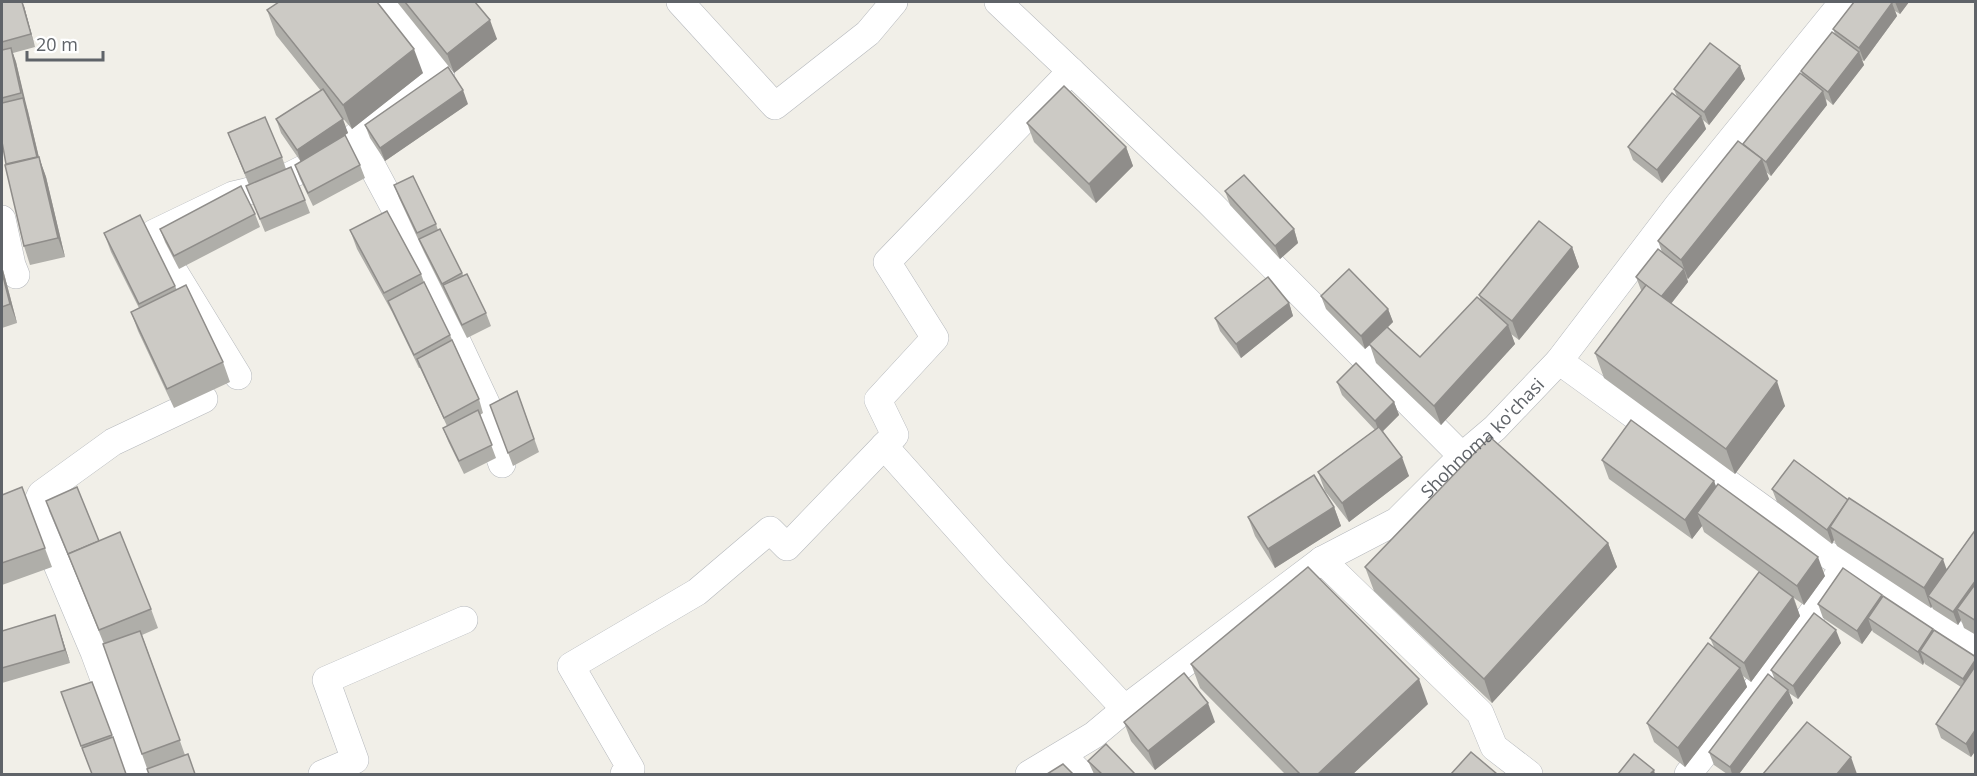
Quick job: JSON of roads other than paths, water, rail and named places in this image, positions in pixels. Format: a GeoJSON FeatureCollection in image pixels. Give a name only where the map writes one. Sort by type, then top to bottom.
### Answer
{"type":"FeatureCollection","features":[{"type":"Feature","properties":{"kind":"street"},"geometry":{"type":"LineString","coordinates":[[238,376],[153,237],[154,233],[233,195],[247,193],[297,174],[441,76],[382,2]]}},
{"type":"Feature","properties":{"kind":"street"},"geometry":{"type":"LineString","coordinates":[[680,2],[775,106],[868,33],[894,2]]}},
{"type":"Feature","properties":{"kind":"street"},"geometry":{"type":"LineString","coordinates":[[998,2],[1209,202],[1462,456]]}},
{"type":"Feature","properties":{"kind":"street","name":"Shohnoma ko'chasi"},"geometry":{"type":"LineString","coordinates":[[1029,774],[1094,735],[1322,560],[1397,521],[1462,456],[1495,428],[1559,361],[1678,205],[1843,2]]}},
{"type":"Feature","properties":{"kind":"street"},"geometry":{"type":"LineString","coordinates":[[624,774],[631,769],[571,666],[697,592],[770,530],[787,547],[895,435],[878,400],[935,338],[887,262],[1071,71]]}},
{"type":"Feature","properties":{"kind":"street"},"geometry":{"type":"LineString","coordinates":[[356,136],[395,208],[486,404],[490,413],[485,417],[502,464]]}},
{"type":"Feature","properties":{"kind":"street"},"geometry":{"type":"LineString","coordinates":[[2,219],[16,275]]}},
{"type":"Feature","properties":{"kind":"street"},"geometry":{"type":"LineString","coordinates":[[1559,361],[1823,552],[1976,647]]}},
{"type":"Feature","properties":{"kind":"street"},"geometry":{"type":"LineString","coordinates":[[139,774],[94,652],[34,510],[41,494],[113,442],[204,399]]}},
{"type":"Feature","properties":{"kind":"street"},"geometry":{"type":"LineString","coordinates":[[884,446],[993,568],[1125,709]]}},
{"type":"Feature","properties":{"kind":"street"},"geometry":{"type":"LineString","coordinates":[[1322,560],[1480,713],[1494,747],[1529,774]]}},
{"type":"Feature","properties":{"kind":"street"},"geometry":{"type":"LineString","coordinates":[[1688,774],[1765,677],[1812,614],[1844,565]]}},
{"type":"Feature","properties":{"kind":"street"},"geometry":{"type":"LineString","coordinates":[[322,774],[360,767],[326,681],[464,620]]}},
{"type":"Feature","properties":{"kind":"street"},"geometry":{"type":"LineString","coordinates":[[1062,755],[1081,774]]}}]}
